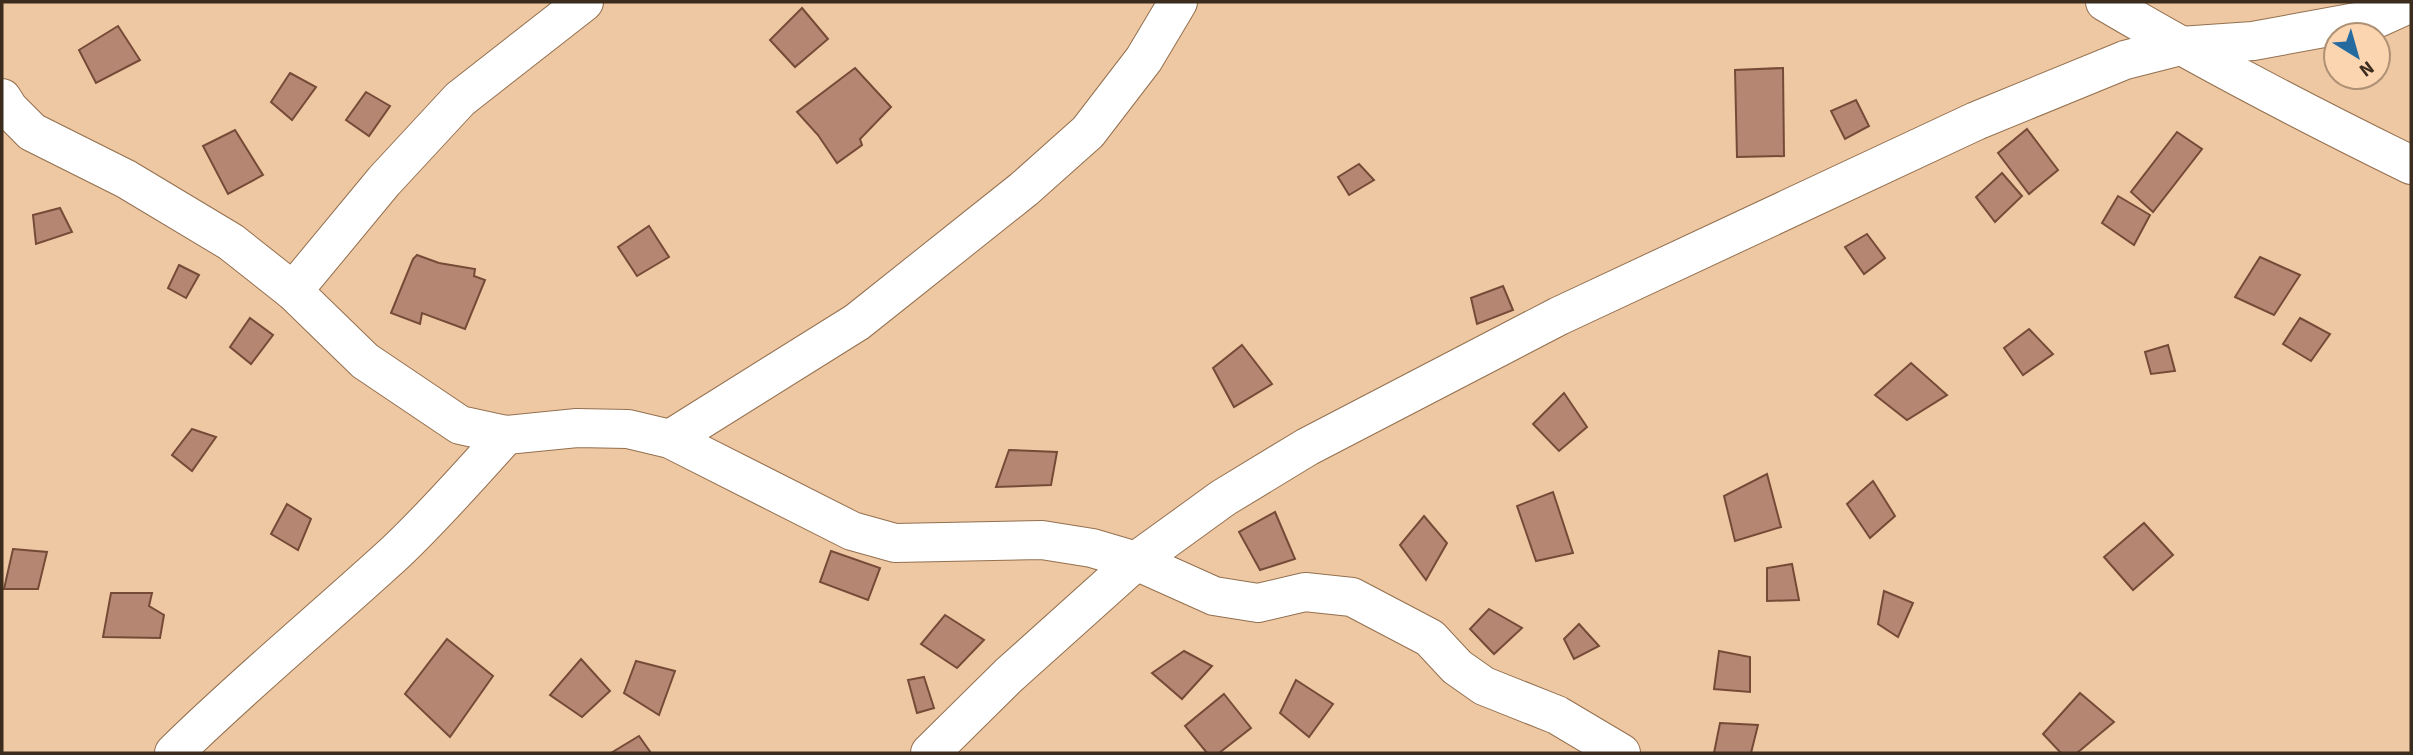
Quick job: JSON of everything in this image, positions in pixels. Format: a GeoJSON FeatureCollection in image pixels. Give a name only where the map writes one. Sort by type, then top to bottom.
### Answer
{"type":"FeatureCollection","features":[{"type":"Feature","properties":{"kind":"street"},"geometry":{"type":"LineString","coordinates":[[293,290],[384,181],[460,99],[584,2]]}},
{"type":"Feature","properties":{"kind":"street"},"geometry":{"type":"LineString","coordinates":[[670,439],[857,322],[1024,189],[1088,132],[1144,60],[1178,2]]}},
{"type":"Feature","properties":{"kind":"street"},"geometry":{"type":"LineString","coordinates":[[2105,2],[2180,46],[2411,165]]}},
{"type":"Feature","properties":{"kind":"street"},"geometry":{"type":"LineString","coordinates":[[930,753],[1009,675],[1136,561],[1223,498],[1307,447],[1559,316],[1976,121],[2125,60],[2180,46],[2253,41],[2378,18],[2411,3]]}},
{"type":"Feature","properties":{"kind":"street"},"geometry":{"type":"LineString","coordinates":[[2,98],[32,132],[126,179],[231,242],[293,290],[365,361],[460,425],[506,435],[577,428],[628,429],[670,439],[852,531],[895,543],[1042,540],[1093,548],[1136,561],[1214,596],[1258,603],[1305,592],[1352,597],[1430,638],[1457,667],[1484,686],[1557,715],[1621,753]]}},
{"type":"Feature","properties":{"kind":"street"},"geometry":{"type":"LineString","coordinates":[[174,753],[234,695],[396,551],[453,495],[506,435]]}},
{"type":"Feature","properties":{"kind":"building"},"geometry":{"type":"Polygon","coordinates":[[[802,8],[828,39],[795,67],[770,40],[802,8]]]}},
{"type":"Feature","properties":{"kind":"building"},"geometry":{"type":"Polygon","coordinates":[[[118,26],[140,60],[96,83],[79,50],[118,26]]]}},
{"type":"Feature","properties":{"kind":"building"},"geometry":{"type":"Polygon","coordinates":[[[855,68],[891,107],[860,139],[862,145],[837,163],[818,135],[797,112],[855,68]]]}},
{"type":"Feature","properties":{"kind":"building"},"geometry":{"type":"Polygon","coordinates":[[[1783,68],[1784,156],[1737,157],[1735,70],[1783,68]]]}},
{"type":"Feature","properties":{"kind":"building"},"geometry":{"type":"Polygon","coordinates":[[[290,73],[316,87],[292,120],[271,102],[290,73]]]}},
{"type":"Feature","properties":{"kind":"building"},"geometry":{"type":"Polygon","coordinates":[[[366,92],[390,106],[369,136],[346,120],[366,92]]]}},
{"type":"Feature","properties":{"kind":"building"},"geometry":{"type":"Polygon","coordinates":[[[1856,100],[1869,126],[1845,139],[1831,111],[1856,100]]]}},
{"type":"Feature","properties":{"kind":"building"},"geometry":{"type":"Polygon","coordinates":[[[2027,129],[2058,170],[2029,194],[1998,153],[2027,129]]]}},
{"type":"Feature","properties":{"kind":"building"},"geometry":{"type":"Polygon","coordinates":[[[235,130],[263,175],[228,194],[203,146],[235,130]]]}},
{"type":"Feature","properties":{"kind":"building"},"geometry":{"type":"Polygon","coordinates":[[[2177,132],[2202,149],[2153,212],[2131,192],[2177,132]]]}},
{"type":"Feature","properties":{"kind":"building"},"geometry":{"type":"Polygon","coordinates":[[[1359,164],[1374,180],[1349,195],[1338,177],[1359,164]]]}},
{"type":"Feature","properties":{"kind":"building"},"geometry":{"type":"Polygon","coordinates":[[[2002,173],[2022,196],[1995,222],[1976,197],[2002,173]]]}},
{"type":"Feature","properties":{"kind":"building"},"geometry":{"type":"Polygon","coordinates":[[[2118,196],[2150,215],[2134,245],[2102,223],[2118,196]]]}},
{"type":"Feature","properties":{"kind":"building"},"geometry":{"type":"Polygon","coordinates":[[[60,208],[72,232],[36,244],[33,215],[60,208]]]}},
{"type":"Feature","properties":{"kind":"building"},"geometry":{"type":"Polygon","coordinates":[[[649,226],[669,257],[637,276],[618,247],[649,226]]]}},
{"type":"Feature","properties":{"kind":"building"},"geometry":{"type":"Polygon","coordinates":[[[1867,234],[1885,258],[1864,274],[1845,247],[1867,234]]]}},
{"type":"Feature","properties":{"kind":"building"},"geometry":{"type":"Polygon","coordinates":[[[417,255],[439,263],[475,269],[474,276],[485,280],[465,329],[422,313],[420,324],[391,313],[417,255]]]}},
{"type":"Feature","properties":{"kind":"building"},"geometry":{"type":"Polygon","coordinates":[[[2260,257],[2300,275],[2274,315],[2235,297],[2260,257]]]}},
{"type":"Feature","properties":{"kind":"building"},"geometry":{"type":"Polygon","coordinates":[[[179,265],[199,275],[186,298],[168,288],[179,265]]]}},
{"type":"Feature","properties":{"kind":"building"},"geometry":{"type":"Polygon","coordinates":[[[1503,286],[1513,310],[1477,324],[1471,298],[1503,286]]]}},
{"type":"Feature","properties":{"kind":"building"},"geometry":{"type":"Polygon","coordinates":[[[250,318],[273,335],[251,364],[230,347],[250,318]]]}},
{"type":"Feature","properties":{"kind":"building"},"geometry":{"type":"Polygon","coordinates":[[[2300,318],[2330,334],[2311,361],[2283,344],[2300,318]]]}},
{"type":"Feature","properties":{"kind":"building"},"geometry":{"type":"Polygon","coordinates":[[[2029,329],[2053,354],[2023,375],[2004,348],[2029,329]]]}},
{"type":"Feature","properties":{"kind":"building"},"geometry":{"type":"Polygon","coordinates":[[[1242,345],[1272,384],[1234,407],[1213,368],[1242,345]]]}},
{"type":"Feature","properties":{"kind":"building"},"geometry":{"type":"Polygon","coordinates":[[[2168,345],[2175,371],[2151,374],[2145,352],[2168,345]]]}},
{"type":"Feature","properties":{"kind":"building"},"geometry":{"type":"Polygon","coordinates":[[[1911,363],[1947,395],[1907,420],[1875,395],[1911,363]]]}},
{"type":"Feature","properties":{"kind":"building"},"geometry":{"type":"Polygon","coordinates":[[[1564,393],[1587,427],[1559,451],[1533,424],[1564,393]]]}},
{"type":"Feature","properties":{"kind":"building"},"geometry":{"type":"Polygon","coordinates":[[[192,429],[216,437],[192,471],[172,455],[192,429]]]}},
{"type":"Feature","properties":{"kind":"building"},"geometry":{"type":"Polygon","coordinates":[[[1009,450],[1057,452],[1051,485],[996,487],[1009,450]]]}},
{"type":"Feature","properties":{"kind":"building"},"geometry":{"type":"Polygon","coordinates":[[[1767,474],[1781,527],[1735,541],[1724,496],[1767,474]]]}},
{"type":"Feature","properties":{"kind":"building"},"geometry":{"type":"Polygon","coordinates":[[[1873,481],[1895,516],[1870,538],[1847,504],[1873,481]]]}},
{"type":"Feature","properties":{"kind":"building"},"geometry":{"type":"Polygon","coordinates":[[[1553,492],[1573,553],[1536,561],[1517,506],[1553,492]]]}},
{"type":"Feature","properties":{"kind":"building"},"geometry":{"type":"Polygon","coordinates":[[[287,504],[311,519],[298,550],[271,534],[287,504]]]}},
{"type":"Feature","properties":{"kind":"building"},"geometry":{"type":"Polygon","coordinates":[[[1275,512],[1295,559],[1260,570],[1239,532],[1275,512]]]}},
{"type":"Feature","properties":{"kind":"building"},"geometry":{"type":"Polygon","coordinates":[[[1424,516],[1447,543],[1426,580],[1400,545],[1424,516]]]}},
{"type":"Feature","properties":{"kind":"building"},"geometry":{"type":"Polygon","coordinates":[[[2144,523],[2173,555],[2133,590],[2104,557],[2144,523]]]}},
{"type":"Feature","properties":{"kind":"building"},"geometry":{"type":"Polygon","coordinates":[[[13,549],[47,552],[38,589],[4,589],[13,549]]]}},
{"type":"Feature","properties":{"kind":"building"},"geometry":{"type":"Polygon","coordinates":[[[831,551],[880,568],[868,600],[820,582],[831,551]]]}},
{"type":"Feature","properties":{"kind":"building"},"geometry":{"type":"Polygon","coordinates":[[[1792,564],[1799,600],[1767,601],[1767,568],[1792,564]]]}},
{"type":"Feature","properties":{"kind":"building"},"geometry":{"type":"Polygon","coordinates":[[[1884,591],[1913,603],[1898,637],[1878,624],[1884,591]]]}},
{"type":"Feature","properties":{"kind":"building"},"geometry":{"type":"Polygon","coordinates":[[[111,593],[152,593],[149,606],[164,615],[160,638],[103,637],[111,593]]]}},
{"type":"Feature","properties":{"kind":"building"},"geometry":{"type":"Polygon","coordinates":[[[1489,609],[1522,628],[1494,654],[1470,629],[1489,609]]]}},
{"type":"Feature","properties":{"kind":"building"},"geometry":{"type":"Polygon","coordinates":[[[945,615],[984,640],[957,668],[921,644],[945,615]]]}},
{"type":"Feature","properties":{"kind":"building"},"geometry":{"type":"Polygon","coordinates":[[[1579,624],[1599,646],[1574,659],[1564,639],[1579,624]]]}},
{"type":"Feature","properties":{"kind":"building"},"geometry":{"type":"Polygon","coordinates":[[[447,639],[493,676],[450,737],[405,694],[447,639]]]}},
{"type":"Feature","properties":{"kind":"building"},"geometry":{"type":"Polygon","coordinates":[[[1184,651],[1212,666],[1182,699],[1152,673],[1184,651]]]}},
{"type":"Feature","properties":{"kind":"building"},"geometry":{"type":"Polygon","coordinates":[[[1719,651],[1750,657],[1750,692],[1714,689],[1719,651]]]}},
{"type":"Feature","properties":{"kind":"building"},"geometry":{"type":"Polygon","coordinates":[[[581,659],[610,691],[582,717],[550,695],[581,659]]]}},
{"type":"Feature","properties":{"kind":"building"},"geometry":{"type":"Polygon","coordinates":[[[636,661],[675,671],[659,715],[624,693],[636,661]]]}},
{"type":"Feature","properties":{"kind":"building"},"geometry":{"type":"Polygon","coordinates":[[[924,677],[934,708],[917,713],[908,680],[924,677]]]}},
{"type":"Feature","properties":{"kind":"building"},"geometry":{"type":"Polygon","coordinates":[[[1296,680],[1333,704],[1309,737],[1280,713],[1296,680]]]}},
{"type":"Feature","properties":{"kind":"building"},"geometry":{"type":"Polygon","coordinates":[[[2080,693],[2114,722],[2077,753],[2061,753],[2043,734],[2080,693]]]}},
{"type":"Feature","properties":{"kind":"building"},"geometry":{"type":"Polygon","coordinates":[[[1224,694],[1251,728],[1219,753],[1207,753],[1185,726],[1224,694]]]}},
{"type":"Feature","properties":{"kind":"building"},"geometry":{"type":"Polygon","coordinates":[[[1720,723],[1758,725],[1751,753],[1714,753],[1720,723]]]}},
{"type":"Feature","properties":{"kind":"building"},"geometry":{"type":"Polygon","coordinates":[[[639,736],[651,753],[611,753],[639,736]]]}}]}
